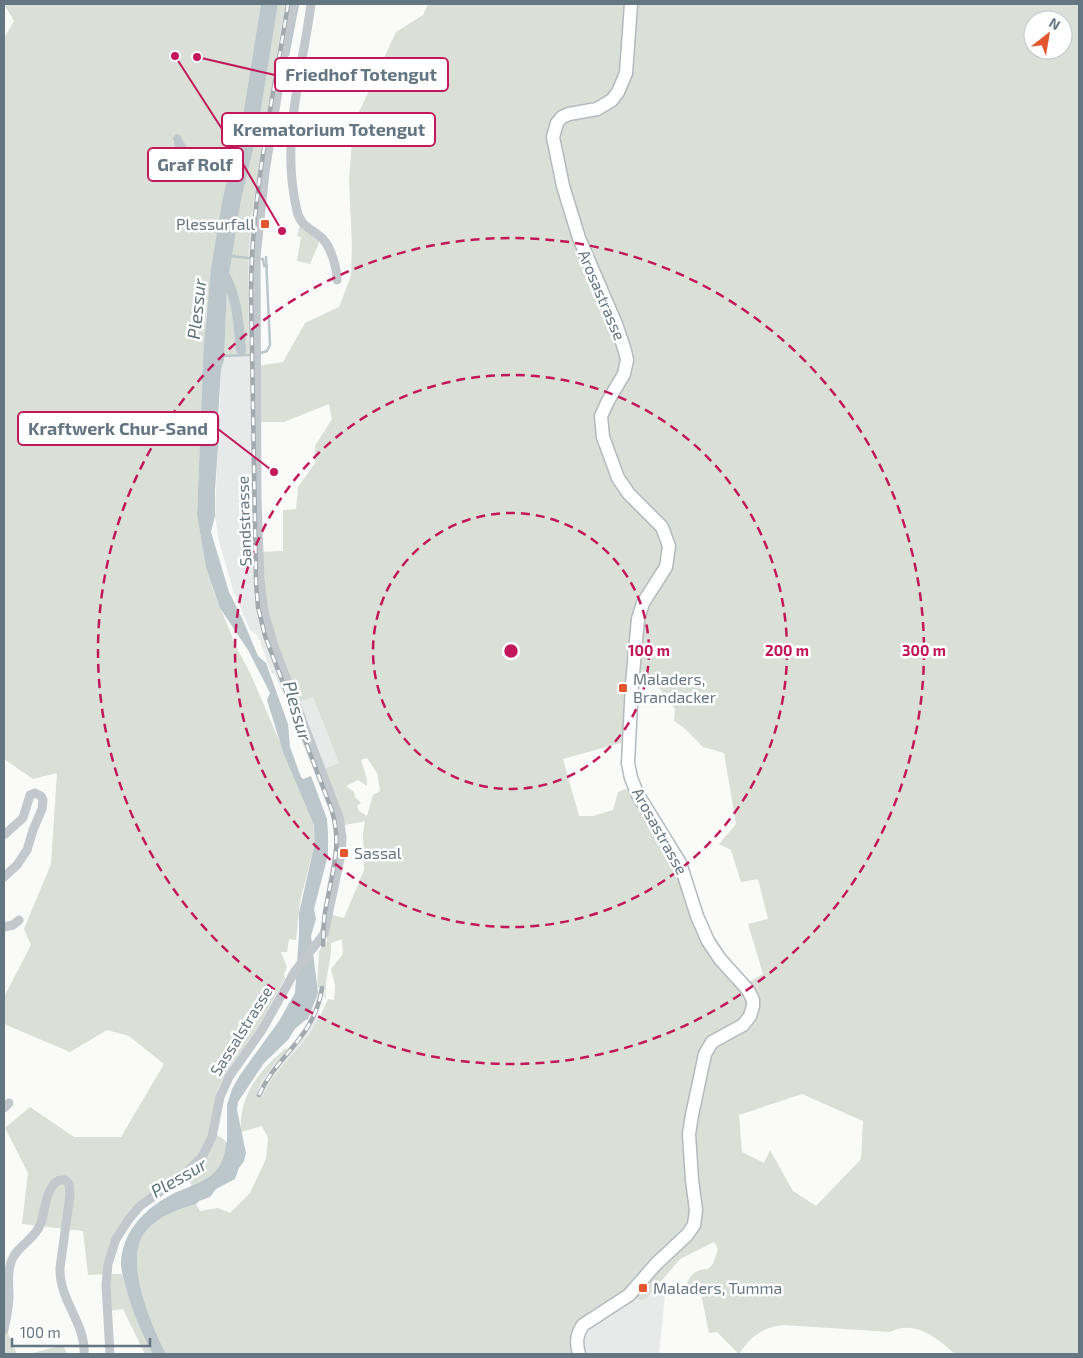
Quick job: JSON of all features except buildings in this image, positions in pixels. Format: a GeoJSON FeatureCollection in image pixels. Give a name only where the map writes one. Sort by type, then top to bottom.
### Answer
{"type":"FeatureCollection","features":[{"type":"Feature","properties":{"kind":"main road","name":"Arosastrasse"},"geometry":{"type":"LineString","coordinates":[[579,1354],[577,1339],[583,1325],[629,1295],[656,1264],[687,1235],[694,1225],[696,1215],[689,1134],[706,1054],[712,1042],[743,1025],[750,1016],[753,1006],[753,1000],[748,990],[720,959],[708,941],[697,916],[680,863],[638,795],[629,770],[628,748],[636,626],[643,603],[663,574],[668,560],[669,546],[662,527],[623,486],[614,470],[603,437],[601,416],[624,374],[627,360],[621,337],[576,229],[563,186],[553,137],[556,123],[562,117],[597,109],[612,100],[618,92],[626,73],[631,4]]}},
{"type":"Feature","properties":{"kind":"street","name":"Sandstrasse"},"geometry":{"type":"LineString","coordinates":[[292,4],[268,147],[258,231],[256,290],[258,505],[261,590],[268,627],[337,810],[342,831],[341,854],[321,937]]}},
{"type":"Feature","properties":{"kind":"street"},"geometry":{"type":"LineString","coordinates":[[311,4],[292,117],[292,174],[296,210],[305,226],[326,244],[337,273],[337,280]]}},
{"type":"Feature","properties":{"kind":"street"},"geometry":{"type":"LineString","coordinates":[[4,835],[22,820],[30,795],[36,793],[41,796],[43,800],[42,809],[27,850],[17,865],[4,877]]}},
{"type":"Feature","properties":{"kind":"street"},"geometry":{"type":"LineString","coordinates":[[4,927],[13,925],[19,920]]}},
{"type":"Feature","properties":{"kind":"street","name":"Sassalstrasse"},"geometry":{"type":"LineString","coordinates":[[110,1354],[106,1280],[108,1264],[116,1240],[124,1226],[140,1206],[185,1174],[202,1157],[212,1137],[220,1097],[225,1083],[262,1030],[295,971],[321,937]]}},
{"type":"Feature","properties":{"kind":"street"},"geometry":{"type":"LineString","coordinates":[[4,1330],[9,1302],[11,1261],[15,1253],[34,1236],[38,1229],[52,1186],[58,1180],[65,1180],[69,1184],[70,1196],[60,1280],[66,1301],[82,1336],[84,1354]]}},
{"type":"Feature","properties":{"kind":"shaded area"},"geometry":{"type":"Polygon","coordinates":[[[4,4],[261,4],[242,121],[223,196],[206,315],[197,515],[206,568],[215,595],[312,817],[315,842],[300,902],[296,940],[289,939],[287,952],[281,952],[287,967],[284,974],[285,978],[258,1028],[225,1075],[218,1089],[213,1132],[227,1142],[223,1159],[212,1175],[206,1179],[192,1186],[185,1175],[158,1192],[124,1225],[107,1274],[122,1274],[138,1324],[153,1354],[145,1354],[123,1309],[108,1311],[106,1274],[88,1275],[83,1231],[22,1224],[28,1173],[5,1128],[30,1107],[74,1137],[121,1137],[164,1064],[129,1036],[107,1030],[70,1052],[4,1024],[4,997],[31,945],[24,929],[51,864],[57,773],[33,779],[4,759],[4,38],[14,21],[4,4]],[[182,139],[173,140],[181,165],[187,169],[191,159],[182,139]]]}},
{"type":"Feature","properties":{"kind":"shaded area"},"geometry":{"type":"Polygon","coordinates":[[[261,4],[278,4],[257,134],[241,200],[227,288],[224,360],[221,370],[218,417],[220,419],[215,516],[211,532],[229,592],[258,656],[266,663],[288,724],[290,747],[301,777],[303,779],[311,776],[327,819],[328,855],[314,909],[316,919],[311,936],[318,993],[308,1019],[295,1029],[288,1040],[264,1063],[238,1102],[237,1110],[246,1153],[235,1179],[216,1189],[210,1197],[169,1214],[151,1225],[139,1243],[137,1258],[138,1275],[142,1292],[147,1310],[166,1354],[153,1354],[131,1305],[123,1277],[121,1265],[125,1243],[135,1224],[151,1208],[169,1196],[207,1178],[220,1166],[227,1142],[227,1105],[232,1089],[279,1021],[295,993],[299,913],[315,842],[314,825],[283,752],[267,700],[270,693],[248,650],[220,608],[206,568],[197,515],[204,343],[211,269],[223,196],[242,121],[261,4]]]}},
{"type":"Feature","properties":{"kind":"shaded area"},"geometry":{"type":"Polygon","coordinates":[[[278,4],[285,4],[252,212],[248,262],[249,355],[224,356],[227,288],[241,200],[257,134],[278,4]]]}},
{"type":"Feature","properties":{"kind":"shaded area"},"geometry":{"type":"Polygon","coordinates":[[[285,4],[292,4],[258,222],[260,580],[313,697],[339,763],[322,770],[341,826],[331,888],[327,887],[334,847],[334,827],[331,815],[275,674],[272,674],[260,642],[261,640],[250,630],[234,593],[219,542],[215,516],[221,370],[224,356],[249,355],[248,262],[252,212],[285,4]]]}},
{"type":"Feature","properties":{"kind":"shaded area"},"geometry":{"type":"Polygon","coordinates":[[[428,4],[1079,4],[1079,1354],[955,1354],[941,1342],[917,1329],[899,1329],[890,1332],[784,1325],[764,1330],[752,1338],[739,1354],[717,1332],[709,1333],[701,1294],[687,1283],[695,1272],[708,1269],[713,1264],[718,1249],[714,1242],[680,1259],[647,1298],[641,1300],[634,1298],[586,1323],[579,1354],[166,1354],[147,1310],[142,1292],[138,1275],[137,1258],[139,1243],[151,1225],[182,1208],[196,1204],[200,1211],[218,1208],[230,1213],[250,1193],[266,1159],[268,1138],[262,1126],[241,1132],[241,1119],[247,1095],[268,1065],[286,1048],[287,1050],[269,1070],[259,1087],[256,1094],[262,1097],[276,1074],[305,1040],[318,1020],[328,999],[334,1000],[335,985],[331,969],[343,954],[342,939],[331,943],[326,988],[317,987],[319,951],[327,941],[328,914],[344,918],[364,870],[363,833],[365,821],[341,826],[322,770],[339,763],[313,697],[296,703],[268,627],[259,552],[283,551],[283,510],[296,509],[298,487],[315,463],[315,446],[332,419],[329,404],[284,422],[257,422],[257,366],[283,362],[305,323],[339,307],[351,276],[352,246],[349,181],[353,125],[396,32],[423,15],[428,4]],[[656,684],[632,687],[628,741],[563,759],[579,816],[593,816],[613,810],[618,792],[634,786],[672,846],[697,916],[744,985],[763,974],[748,924],[768,919],[758,879],[741,882],[731,850],[719,844],[736,824],[724,753],[703,747],[683,727],[674,721],[675,709],[656,684]],[[367,758],[361,760],[367,779],[367,786],[358,780],[346,786],[354,792],[355,797],[361,803],[357,806],[359,811],[367,816],[373,795],[380,791],[377,773],[367,758]],[[802,1094],[739,1115],[742,1152],[764,1163],[770,1150],[793,1191],[816,1206],[861,1159],[863,1121],[802,1094]]]}},
{"type":"Feature","properties":{"kind":"shaded area"},"geometry":{"type":"Polygon","coordinates":[[[176,134],[180,135],[189,152],[191,161],[187,169],[181,164],[177,156],[173,138],[176,134]]]}},
{"type":"Feature","properties":{"kind":"shaded area"},"geometry":{"type":"Polygon","coordinates":[[[301,221],[321,238],[310,264],[297,261],[301,237],[297,236],[301,221]]]}},
{"type":"Feature","properties":{"kind":"shaded area"},"geometry":{"type":"Polygon","coordinates":[[[319,987],[326,988],[326,998],[323,998],[318,1014],[320,1016],[316,1024],[307,1038],[275,1074],[262,1097],[255,1094],[269,1069],[295,1041],[305,1027],[315,1004],[319,987]]]}},
{"type":"Feature","properties":{"kind":"shaded area"},"geometry":{"type":"Polygon","coordinates":[[[655,1289],[665,1295],[659,1354],[579,1354],[578,1335],[625,1299],[649,1296],[655,1289]]]}},
{"type":"Feature","properties":{"kind":"shaded area"},"geometry":{"type":"Polygon","coordinates":[[[4,1324],[17,1354],[4,1354],[4,1324]]]}},
{"type":"Feature","properties":{"kind":"shaded area"},"geometry":{"type":"Polygon","coordinates":[[[63,1345],[67,1354],[29,1354],[63,1345]]]}},
{"type":"Feature","properties":{"kind":"waterway"},"geometry":{"type":"LineString","coordinates":[[288,55],[298,4]]}},
{"type":"Feature","properties":{"kind":"waterway"},"geometry":{"type":"LineString","coordinates":[[231,256],[249,258]]}},
{"type":"Feature","properties":{"kind":"waterway"},"geometry":{"type":"LineString","coordinates":[[261,353],[267,351],[270,345],[266,257]]}},
{"type":"Feature","properties":{"kind":"waterway"},"geometry":{"type":"LineString","coordinates":[[260,259],[263,259],[264,266],[267,266]]}},
{"type":"Feature","properties":{"kind":"waterway"},"geometry":{"type":"LineString","coordinates":[[223,271],[232,291],[238,319],[241,350]]}},
{"type":"Feature","properties":{"kind":"waterway"},"geometry":{"type":"LineString","coordinates":[[221,356],[249,355]]}},
{"type":"Feature","properties":{"kind":"railway"},"geometry":{"type":"LineString","coordinates":[[288,4],[264,148],[252,257],[256,582],[258,607],[265,636],[331,808],[334,821],[336,834],[335,858],[325,912],[323,945]]}},
{"type":"Feature","properties":{"kind":"railway"},"geometry":{"type":"LineString","coordinates":[[259,1095],[267,1080],[304,1033],[318,1006],[322,988]]}},
{"type":"Feature","properties":{"kind":"place","name":"Krematorium Totengut"},"geometry":{"type":"Point","coordinates":[175,56]}},
{"type":"Feature","properties":{"kind":"place","name":"Friedhof Totengut"},"geometry":{"type":"Point","coordinates":[197,57]}},
{"type":"Feature","properties":{"kind":"place","name":"Plessurfall"},"geometry":{"type":"Point","coordinates":[265,224]}},
{"type":"Feature","properties":{"kind":"place","name":"Graf Rolf"},"geometry":{"type":"Point","coordinates":[282,231]}},
{"type":"Feature","properties":{"kind":"place","name":"Kraftwerk Chur-Sand"},"geometry":{"type":"Point","coordinates":[274,472]}},
{"type":"Feature","properties":{"kind":"place","name":"Maladers, Brandacker"},"geometry":{"type":"Point","coordinates":[623,688]}},
{"type":"Feature","properties":{"kind":"place","name":"Sassal"},"geometry":{"type":"Point","coordinates":[344,853]}},
{"type":"Feature","properties":{"kind":"place","name":"Maladers, Tumma"},"geometry":{"type":"Point","coordinates":[643,1288]}},
{"type":"Feature","properties":{"kind":"water label","name":"Plessur"},"geometry":{"type":"Point","coordinates":[197,309]}},
{"type":"Feature","properties":{"kind":"water label","name":"Plessur"},"geometry":{"type":"Point","coordinates":[297,711]}},
{"type":"Feature","properties":{"kind":"water label","name":"Plessur"},"geometry":{"type":"Point","coordinates":[179,1178]}}]}
